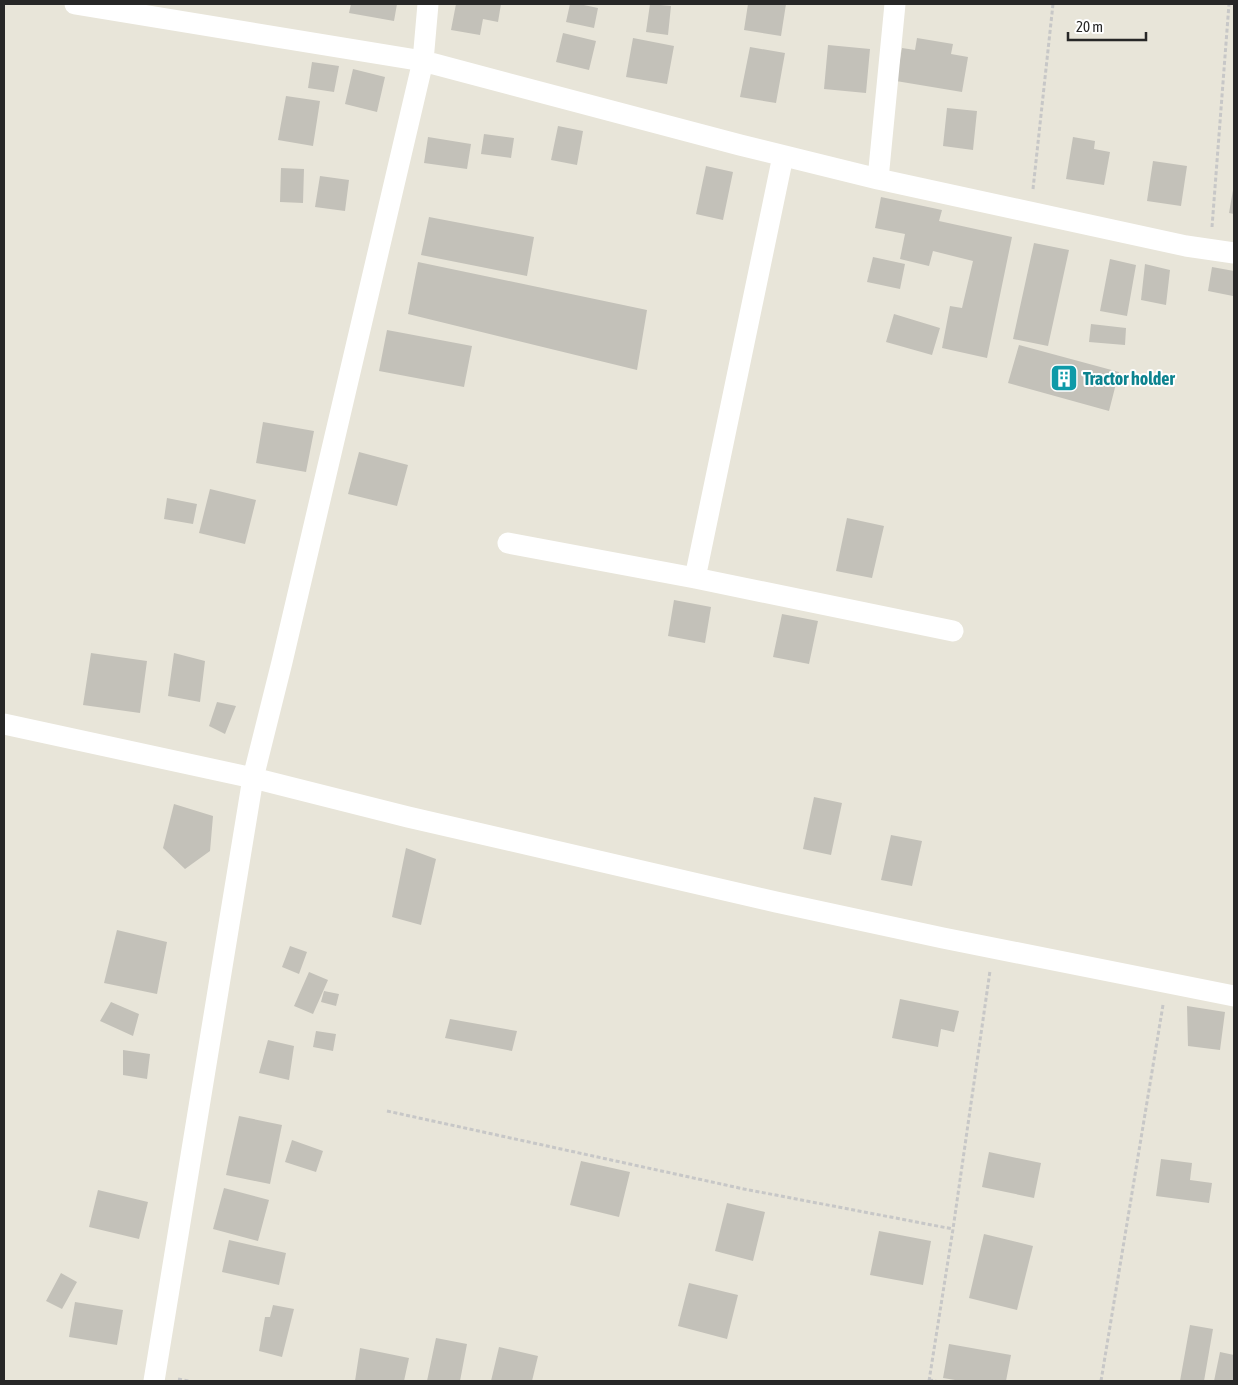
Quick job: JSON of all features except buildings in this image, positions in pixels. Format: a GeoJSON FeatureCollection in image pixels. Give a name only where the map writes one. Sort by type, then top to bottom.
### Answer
{"type":"FeatureCollection","features":[{"type":"Feature","properties":{"kind":"street"},"geometry":{"type":"LineString","coordinates":[[79,4],[423,61],[783,156],[878,179],[1186,246],[1234,253]]}},
{"type":"Feature","properties":{"kind":"street"},"geometry":{"type":"LineString","coordinates":[[154,1381],[253,778],[285,653],[423,61],[428,4]]}},
{"type":"Feature","properties":{"kind":"street"},"geometry":{"type":"LineString","coordinates":[[878,179],[896,4]]}},
{"type":"Feature","properties":{"kind":"street"},"geometry":{"type":"LineString","coordinates":[[695,578],[783,156]]}},
{"type":"Feature","properties":{"kind":"street"},"geometry":{"type":"LineString","coordinates":[[508,543],[695,578],[953,631]]}},
{"type":"Feature","properties":{"kind":"street"},"geometry":{"type":"LineString","coordinates":[[4,724],[253,778],[408,817],[738,893],[993,948],[1234,996]]}},
{"type":"Feature","properties":{"kind":"path"},"geometry":{"type":"LineString","coordinates":[[1030,212],[1053,4]]}},
{"type":"Feature","properties":{"kind":"path"},"geometry":{"type":"LineString","coordinates":[[1211,250],[1229,4]]}},
{"type":"Feature","properties":{"kind":"path"},"geometry":{"type":"LineString","coordinates":[[936,1381],[929,1381],[953,1229],[993,948]]}},
{"type":"Feature","properties":{"kind":"path"},"geometry":{"type":"LineString","coordinates":[[1101,1381],[1167,982]]}},
{"type":"Feature","properties":{"kind":"path"},"geometry":{"type":"LineString","coordinates":[[387,1111],[744,1189],[953,1229]]}},
{"type":"Feature","properties":{"kind":"place","name":"Tractor holder"},"geometry":{"type":"Point","coordinates":[1064,378]}}]}
